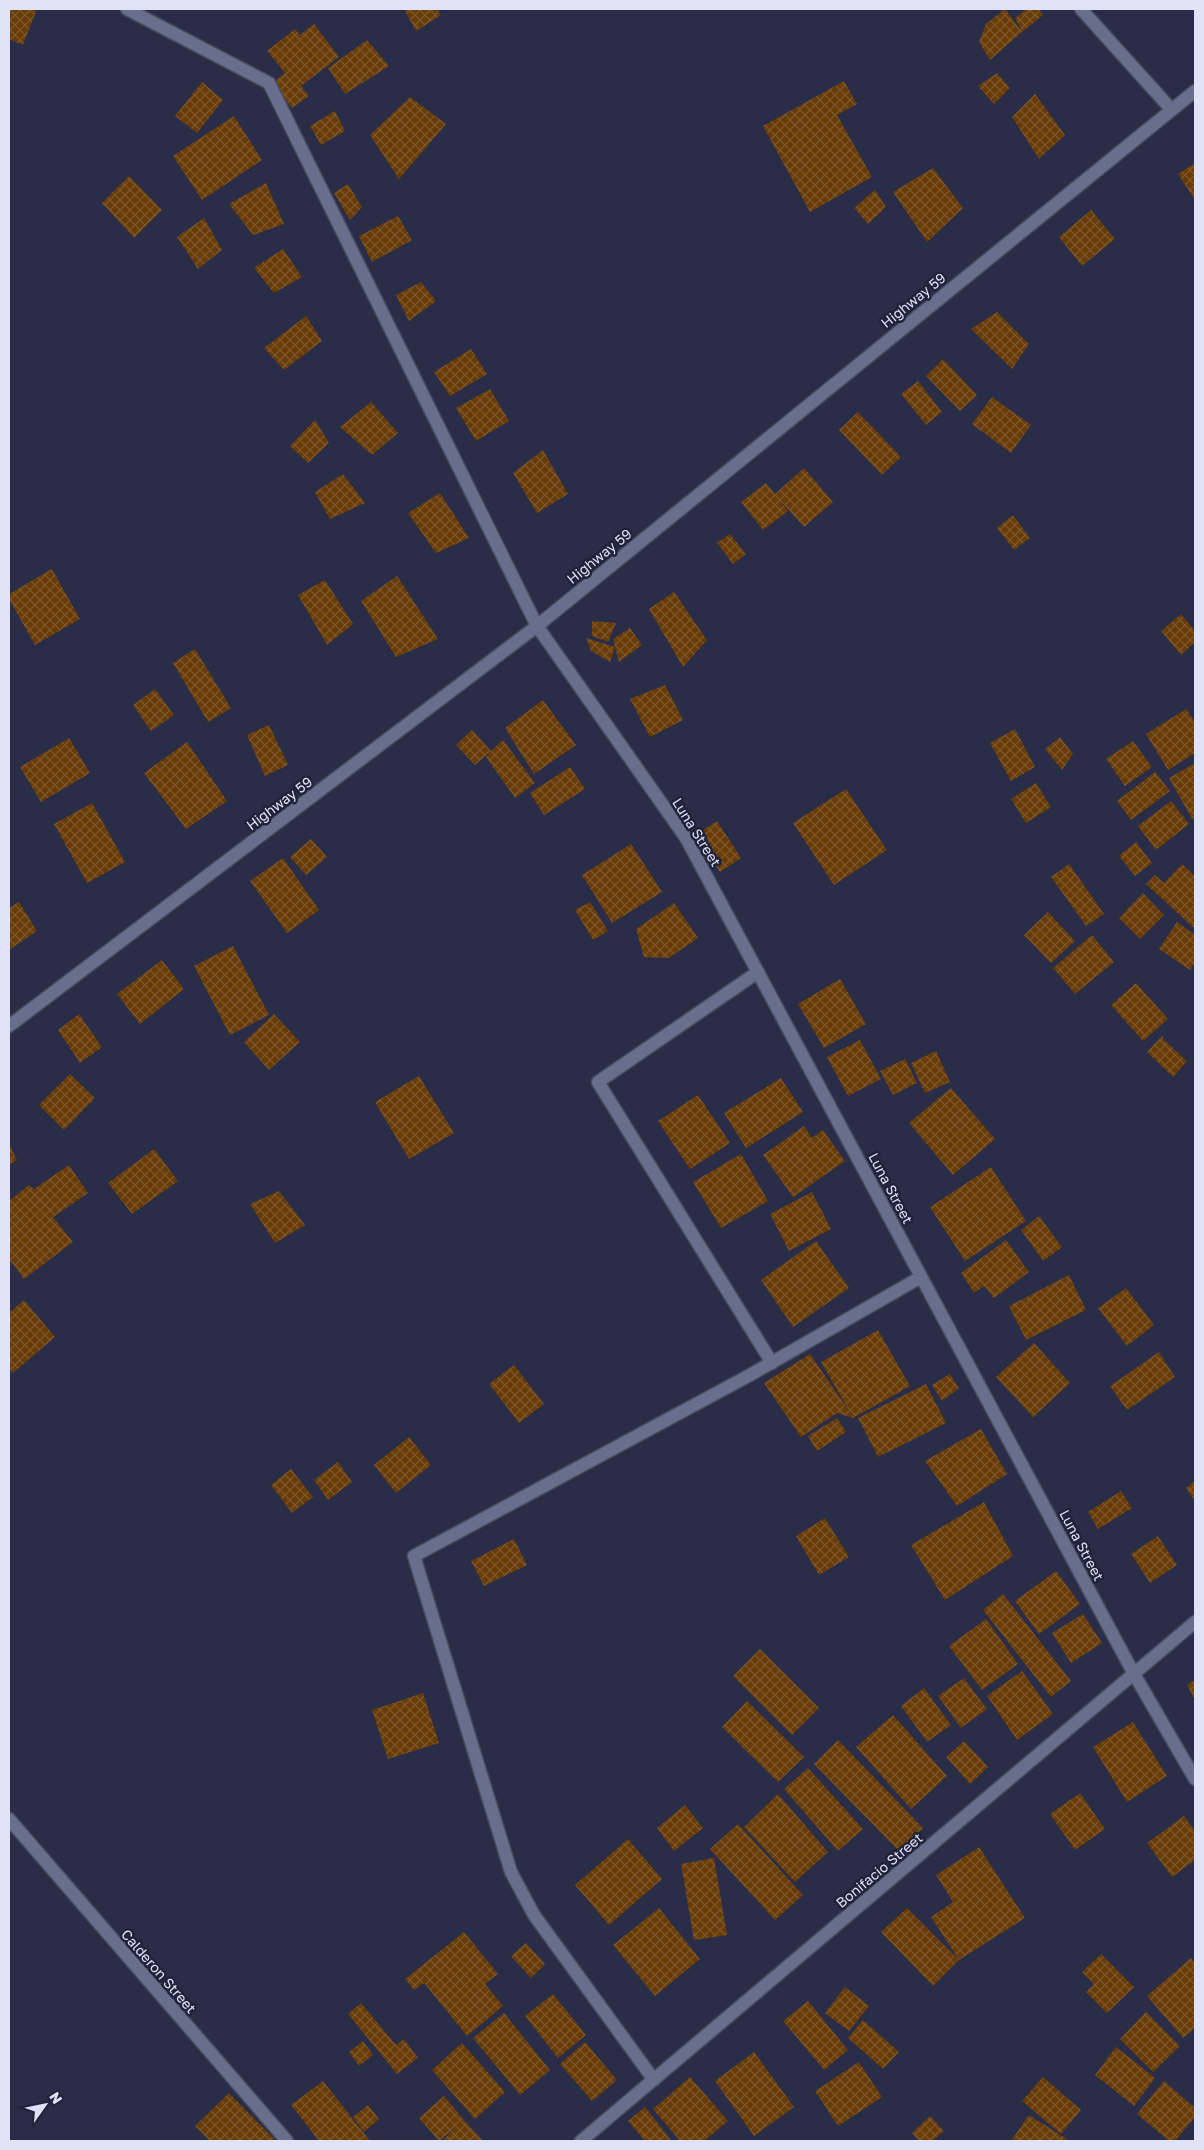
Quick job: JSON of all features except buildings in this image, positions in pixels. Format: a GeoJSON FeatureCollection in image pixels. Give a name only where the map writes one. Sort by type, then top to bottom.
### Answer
{"type":"FeatureCollection","features":[{"type":"Feature","properties":{"kind":"street","name":"Luna Street"},"geometry":{"type":"LineString","coordinates":[[127,9],[269,83],[537,626],[686,838],[1134,1674],[1195,1779]]}},
{"type":"Feature","properties":{"kind":"street"},"geometry":{"type":"LineString","coordinates":[[1081,9],[1171,109]]}},
{"type":"Feature","properties":{"kind":"street","name":"Highway 59"},"geometry":{"type":"LineString","coordinates":[[9,1026],[537,626],[1195,91]]}},
{"type":"Feature","properties":{"kind":"street"},"geometry":{"type":"LineString","coordinates":[[758,972],[598,1082],[772,1362]]}},
{"type":"Feature","properties":{"kind":"street"},"geometry":{"type":"LineString","coordinates":[[654,2080],[534,1915],[512,1872],[414,1556],[772,1362],[921,1277]]}},
{"type":"Feature","properties":{"kind":"street","name":"Bonifacio Street"},"geometry":{"type":"LineString","coordinates":[[581,2141],[1195,1622]]}},
{"type":"Feature","properties":{"kind":"street","name":"Calderon Street"},"geometry":{"type":"LineString","coordinates":[[9,1819],[287,2141]]}}]}
